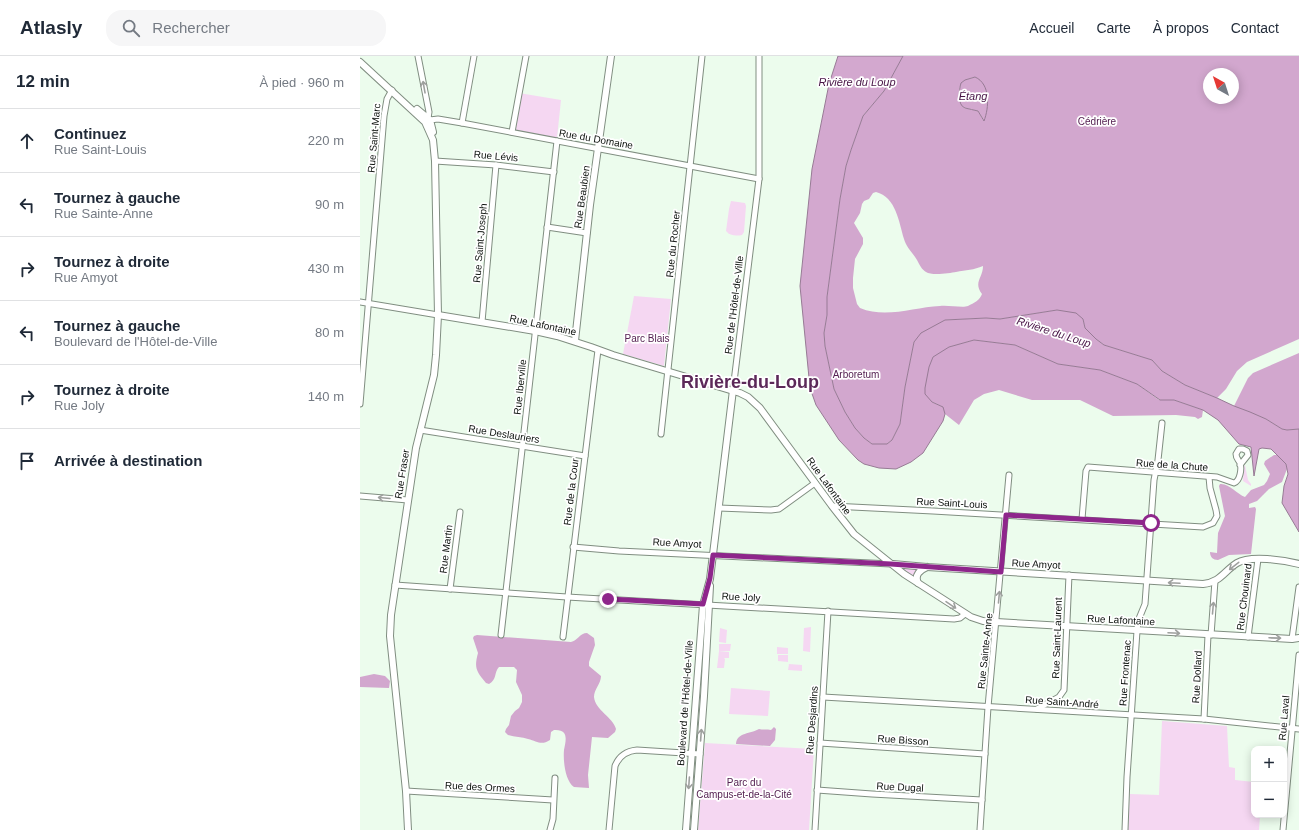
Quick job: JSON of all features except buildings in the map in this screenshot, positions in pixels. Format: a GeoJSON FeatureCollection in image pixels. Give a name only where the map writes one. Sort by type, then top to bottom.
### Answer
{"type":"FeatureCollection","features":[{"type":"Feature","properties":{"kind":"main road","name":"Rue Beaubien"},"geometry":{"type":"LineString","coordinates":[[575,341],[587,233],[611,56]]}},
{"type":"Feature","properties":{"kind":"main road"},"geometry":{"type":"LineString","coordinates":[[360,62],[401,99],[428,120]]}},
{"type":"Feature","properties":{"kind":"main road","name":"Rue Fraser"},"geometry":{"type":"LineString","coordinates":[[408,830],[406,791],[390,636],[391,615],[408,500],[420,430],[434,375],[438,338],[436,161],[428,120]]}},
{"type":"Feature","properties":{"kind":"main road","name":"Rue Lafontaine"},"geometry":{"type":"LineString","coordinates":[[438,316],[535,331],[575,341],[598,350],[733,390],[748,397],[760,408],[854,534],[891,564],[918,583],[965,614],[979,620],[1067,627],[1297,639]]}},
{"type":"Feature","properties":{"kind":"main road","name":"Rue de l'Hôtel-de-Ville"},"geometry":{"type":"LineString","coordinates":[[713,555],[733,390]]}},
{"type":"Feature","properties":{"kind":"main road","name":"Boulevard de l'Hôtel-de-Ville"},"geometry":{"type":"LineString","coordinates":[[694,830],[710,605],[710,578],[713,555]]}},
{"type":"Feature","properties":{"kind":"main road"},"geometry":{"type":"LineString","coordinates":[[1215,581],[1241,561],[1258,559],[1287,561],[1299,564]]}},
{"type":"Feature","properties":{"kind":"main road","name":"Rue Amyot"},"geometry":{"type":"LineString","coordinates":[[891,564],[1203,584],[1215,581]]}},
{"type":"Feature","properties":{"kind":"main road"},"geometry":{"type":"LineString","coordinates":[[918,583],[918,573],[927,567]]}},
{"type":"Feature","properties":{"kind":"main road","name":"Boulevard de l'Hôtel-de-Ville"},"geometry":{"type":"LineString","coordinates":[[686,830],[703,604],[710,578]]}},
{"type":"Feature","properties":{"kind":"street","name":"Rue Fraser"},"geometry":{"type":"LineString","coordinates":[[418,56],[429,112],[428,120]]}},
{"type":"Feature","properties":{"kind":"street"},"geometry":{"type":"LineString","coordinates":[[462,123],[474,56]]}},
{"type":"Feature","properties":{"kind":"street"},"geometry":{"type":"LineString","coordinates":[[512,132],[526,56]]}},
{"type":"Feature","properties":{"kind":"street","name":"Rue du Rocher"},"geometry":{"type":"LineString","coordinates":[[661,434],[702,56]]}},
{"type":"Feature","properties":{"kind":"street","name":"Rue de l'Hôtel-de-Ville"},"geometry":{"type":"LineString","coordinates":[[733,390],[759,179],[759,56]]}},
{"type":"Feature","properties":{"kind":"street","name":"Rue Saint-Marc"},"geometry":{"type":"LineString","coordinates":[[360,404],[384,116],[387,99],[392,90]]}},
{"type":"Feature","properties":{"kind":"street","name":"Rue du Domaine"},"geometry":{"type":"LineString","coordinates":[[428,120],[438,119],[462,123],[759,179]]}},
{"type":"Feature","properties":{"kind":"street","name":"Rue Iberville"},"geometry":{"type":"LineString","coordinates":[[501,635],[557,141]]}},
{"type":"Feature","properties":{"kind":"street","name":"Rue Lévis"},"geometry":{"type":"LineString","coordinates":[[436,161],[496,165],[554,172]]}},
{"type":"Feature","properties":{"kind":"street","name":"Rue Saint-Joseph"},"geometry":{"type":"LineString","coordinates":[[482,322],[496,165]]}},
{"type":"Feature","properties":{"kind":"street"},"geometry":{"type":"LineString","coordinates":[[547,227],[587,233]]}},
{"type":"Feature","properties":{"kind":"street","name":"Rue Lafontaine"},"geometry":{"type":"LineString","coordinates":[[360,302],[438,316]]}},
{"type":"Feature","properties":{"kind":"street","name":"Rue de la Cour"},"geometry":{"type":"LineString","coordinates":[[563,637],[598,350]]}},
{"type":"Feature","properties":{"kind":"street","name":"Rue Frontenac"},"geometry":{"type":"LineString","coordinates":[[1125,830],[1137,631],[1138,621],[1145,607],[1151,523],[1162,424]]}},
{"type":"Feature","properties":{"kind":"street","name":"Rue Deslauriers"},"geometry":{"type":"LineString","coordinates":[[420,430],[584,456]]}},
{"type":"Feature","properties":{"kind":"street","name":"Rue de la Chute"},"geometry":{"type":"LineString","coordinates":[[1082,519],[1087,468],[1216,477],[1236,483],[1239,479],[1240,465]]}},
{"type":"Feature","properties":{"kind":"street","name":"Rue Sainte-Anne"},"geometry":{"type":"LineString","coordinates":[[980,830],[988,707],[1009,475]]}},
{"type":"Feature","properties":{"kind":"street","name":"Rue Saint-Louis"},"geometry":{"type":"LineString","coordinates":[[832,506],[1203,527],[1213,523],[1217,516],[1210,488],[1209,477]]}},
{"type":"Feature","properties":{"kind":"street"},"geometry":{"type":"LineString","coordinates":[[719,508],[779,509],[814,482]]}},
{"type":"Feature","properties":{"kind":"street"},"geometry":{"type":"LineString","coordinates":[[360,496],[408,500]]}},
{"type":"Feature","properties":{"kind":"street","name":"Rue Martin"},"geometry":{"type":"LineString","coordinates":[[450,588],[460,512]]}},
{"type":"Feature","properties":{"kind":"street","name":"Rue Amyot"},"geometry":{"type":"LineString","coordinates":[[573,547],[891,564]]}},
{"type":"Feature","properties":{"kind":"street","name":"Rue Chouinard"},"geometry":{"type":"LineString","coordinates":[[1248,637],[1258,559]]}},
{"type":"Feature","properties":{"kind":"street","name":"Rue Saint-Laurent"},"geometry":{"type":"LineString","coordinates":[[1036,709],[1059,697],[1063,692],[1065,685],[1069,575]]}},
{"type":"Feature","properties":{"kind":"street","name":"Rue Dollard"},"geometry":{"type":"LineString","coordinates":[[1204,719],[1209,635],[1215,581]]}},
{"type":"Feature","properties":{"kind":"street","name":"Rue Joly"},"geometry":{"type":"LineString","coordinates":[[395,586],[450,588],[567,597],[942,618],[959,618],[965,614]]}},
{"type":"Feature","properties":{"kind":"street"},"geometry":{"type":"LineString","coordinates":[[1297,639],[1299,587]]}},
{"type":"Feature","properties":{"kind":"street","name":"Rue Desjardins"},"geometry":{"type":"LineString","coordinates":[[815,830],[828,611]]}},
{"type":"Feature","properties":{"kind":"street","name":"Rue Laval"},"geometry":{"type":"LineString","coordinates":[[1283,830],[1299,654]]}},
{"type":"Feature","properties":{"kind":"street","name":"Rue Saint-André"},"geometry":{"type":"LineString","coordinates":[[823,696],[1204,719],[1299,729]]}},
{"type":"Feature","properties":{"kind":"street","name":"Rue Bisson"},"geometry":{"type":"LineString","coordinates":[[820,743],[985,754]]}},
{"type":"Feature","properties":{"kind":"street"},"geometry":{"type":"LineString","coordinates":[[608,829],[615,766],[623,754],[637,750],[700,754]]}},
{"type":"Feature","properties":{"kind":"street"},"geometry":{"type":"LineString","coordinates":[[550,830],[553,819],[554,778]]}},
{"type":"Feature","properties":{"kind":"street","name":"Rue Dugal"},"geometry":{"type":"LineString","coordinates":[[817,790],[982,800]]}},
{"type":"Feature","properties":{"kind":"street","name":"Rue des Ormes"},"geometry":{"type":"LineString","coordinates":[[406,791],[553,800]]}},
{"type":"Feature","properties":{"kind":"green space"},"geometry":{"type":"Polygon","coordinates":[[[903,56],[1299,56],[1299,339],[1247,362],[1237,371],[1226,389],[1217,398],[1185,385],[1162,371],[1152,360],[1104,345],[1085,328],[1083,319],[1057,310],[1000,319],[986,318],[945,320],[914,342],[905,387],[900,424],[892,440],[887,444],[872,444],[855,428],[845,412],[834,389],[825,346],[824,333],[827,315],[827,297],[840,199],[846,166],[863,116],[884,91],[903,56]],[[975,77],[964,81],[961,84],[960,97],[964,108],[978,111],[983,120],[986,91],[984,86],[975,77]],[[876,192],[873,193],[869,199],[864,201],[860,213],[854,223],[863,238],[863,244],[855,259],[853,278],[853,288],[857,304],[860,308],[880,312],[900,312],[940,306],[966,307],[978,300],[982,294],[979,290],[978,283],[983,266],[945,273],[932,274],[925,271],[905,242],[896,211],[888,199],[876,192]]]}},
{"type":"Feature","properties":{"kind":"green space"},"geometry":{"type":"Polygon","coordinates":[[[519,93],[561,100],[557,138],[513,130],[519,93]]]}},
{"type":"Feature","properties":{"kind":"green space"},"geometry":{"type":"Polygon","coordinates":[[[731,201],[745,203],[746,206],[744,232],[742,235],[738,236],[729,234],[726,231],[731,201]]]}},
{"type":"Feature","properties":{"kind":"green space","name":"Parc Blais"},"geometry":{"type":"Polygon","coordinates":[[[634,296],[671,299],[664,366],[623,354],[634,296]]]}},
{"type":"Feature","properties":{"kind":"green space"},"geometry":{"type":"Polygon","coordinates":[[[974,340],[1015,345],[1058,364],[1100,370],[1137,384],[1159,400],[1174,400],[1203,410],[1202,417],[1198,419],[1195,417],[1176,415],[1113,416],[1080,400],[1032,400],[999,390],[984,394],[974,400],[959,425],[945,414],[942,407],[930,401],[926,397],[925,392],[928,369],[932,359],[938,353],[958,344],[974,340]]]}},
{"type":"Feature","properties":{"kind":"green space"},"geometry":{"type":"Polygon","coordinates":[[[1299,353],[1299,429],[1282,429],[1266,419],[1234,406],[1248,378],[1253,373],[1299,353]]]}},
{"type":"Feature","properties":{"kind":"green space"},"geometry":{"type":"Polygon","coordinates":[[[1274,455],[1277,455],[1286,464],[1287,469],[1282,482],[1269,489],[1257,501],[1249,504],[1249,508],[1255,507],[1256,509],[1251,554],[1229,555],[1218,560],[1213,559],[1210,552],[1217,553],[1218,533],[1225,516],[1219,486],[1220,484],[1227,485],[1245,497],[1251,490],[1264,485],[1267,481],[1270,474],[1264,464],[1265,461],[1274,455]]]}},
{"type":"Feature","properties":{"kind":"green space"},"geometry":{"type":"Polygon","coordinates":[[[1245,465],[1248,480],[1251,486],[1243,481],[1245,465]]]}},
{"type":"Feature","properties":{"kind":"green space"},"geometry":{"type":"Polygon","coordinates":[[[899,567],[916,569],[918,570],[913,578],[899,567]]]}},
{"type":"Feature","properties":{"kind":"green space"},"geometry":{"type":"Polygon","coordinates":[[[811,627],[810,652],[803,651],[804,628],[811,627]]]}},
{"type":"Feature","properties":{"kind":"green space"},"geometry":{"type":"Polygon","coordinates":[[[720,628],[727,630],[726,643],[719,642],[720,628]]]}},
{"type":"Feature","properties":{"kind":"green space"},"geometry":{"type":"Polygon","coordinates":[[[587,633],[594,638],[595,645],[589,666],[601,676],[600,682],[594,694],[595,702],[616,729],[615,732],[608,738],[592,737],[588,775],[589,788],[574,787],[568,780],[564,759],[566,739],[562,731],[554,730],[551,732],[550,740],[544,743],[508,735],[505,732],[509,725],[511,716],[519,708],[522,702],[522,695],[516,682],[517,670],[514,667],[499,667],[492,682],[489,684],[486,683],[476,666],[478,653],[473,638],[477,635],[571,642],[582,634],[587,633]]]}},
{"type":"Feature","properties":{"kind":"green space"},"geometry":{"type":"Polygon","coordinates":[[[719,644],[731,644],[730,651],[719,651],[719,644]]]}},
{"type":"Feature","properties":{"kind":"green space"},"geometry":{"type":"Polygon","coordinates":[[[777,647],[788,648],[788,654],[777,654],[777,647]]]}},
{"type":"Feature","properties":{"kind":"green space"},"geometry":{"type":"Polygon","coordinates":[[[719,651],[729,652],[729,658],[724,658],[724,668],[717,668],[719,651]]]}},
{"type":"Feature","properties":{"kind":"green space"},"geometry":{"type":"Polygon","coordinates":[[[778,655],[788,655],[788,662],[778,661],[778,655]]]}},
{"type":"Feature","properties":{"kind":"green space"},"geometry":{"type":"Polygon","coordinates":[[[789,664],[802,665],[802,671],[788,670],[789,664]]]}},
{"type":"Feature","properties":{"kind":"green space"},"geometry":{"type":"Polygon","coordinates":[[[374,674],[385,676],[390,681],[389,688],[360,687],[360,677],[374,674]]]}},
{"type":"Feature","properties":{"kind":"green space"},"geometry":{"type":"Polygon","coordinates":[[[731,688],[770,691],[768,716],[729,714],[731,688]]]}},
{"type":"Feature","properties":{"kind":"green space"},"geometry":{"type":"Polygon","coordinates":[[[1162,721],[1227,726],[1229,767],[1235,768],[1235,780],[1251,782],[1251,818],[1260,818],[1259,830],[1128,830],[1130,794],[1159,795],[1162,721]]]}},
{"type":"Feature","properties":{"kind":"green space"},"geometry":{"type":"Polygon","coordinates":[[[774,727],[776,729],[775,740],[770,746],[736,744],[739,737],[742,735],[759,729],[771,730],[774,727]]]}},
{"type":"Feature","properties":{"kind":"green space","name":"Parc du Campus-et-de-la-Cité"},"geometry":{"type":"Polygon","coordinates":[[[705,743],[814,749],[809,830],[698,830],[705,743]]]}},
{"type":"Feature","properties":{"kind":"water","name":"Rivière du Loup"},"geometry":{"type":"Polygon","coordinates":[[[838,56],[903,56],[884,91],[863,116],[851,150],[846,166],[840,199],[827,297],[827,315],[824,333],[825,346],[834,389],[845,412],[855,428],[864,438],[872,444],[887,444],[892,440],[900,424],[905,387],[914,342],[921,333],[945,320],[986,318],[1000,319],[1057,310],[1076,313],[1083,319],[1085,328],[1104,345],[1152,360],[1162,371],[1185,385],[1266,419],[1282,429],[1299,429],[1299,532],[1282,503],[1284,486],[1288,474],[1286,464],[1271,449],[1259,449],[1254,476],[1251,447],[1239,444],[1218,420],[1203,410],[1174,400],[1160,400],[1137,384],[1100,370],[1058,364],[1015,345],[974,340],[949,347],[933,357],[929,367],[925,394],[932,402],[943,407],[945,414],[943,421],[923,453],[911,462],[896,469],[879,468],[864,464],[858,460],[839,440],[816,405],[810,388],[800,286],[812,169],[829,84],[838,56]]]}},
{"type":"Feature","properties":{"kind":"water","name":"Étang"},"geometry":{"type":"Polygon","coordinates":[[[975,77],[984,85],[986,91],[988,103],[984,121],[978,111],[965,108],[962,106],[960,101],[959,93],[961,83],[975,77]]]}},
{"type":"Feature","properties":{"kind":"district","name":"Rivière-du-Loup"},"geometry":{"type":"Point","coordinates":[750,382]}},
{"type":"Feature","properties":{"kind":"route"},"geometry":{"type":"LineString","coordinates":[[608,599],[703,604],[710,578],[713,555],[891,564],[1001,572],[1006,515],[1151,523]]}},
{"type":"Feature","properties":{"kind":"park label","name":"Cédrière"},"geometry":{"type":"Point","coordinates":[1097,121]}},
{"type":"Feature","properties":{"kind":"park label","name":"Arboretum"},"geometry":{"type":"Point","coordinates":[856,374]}}]}
